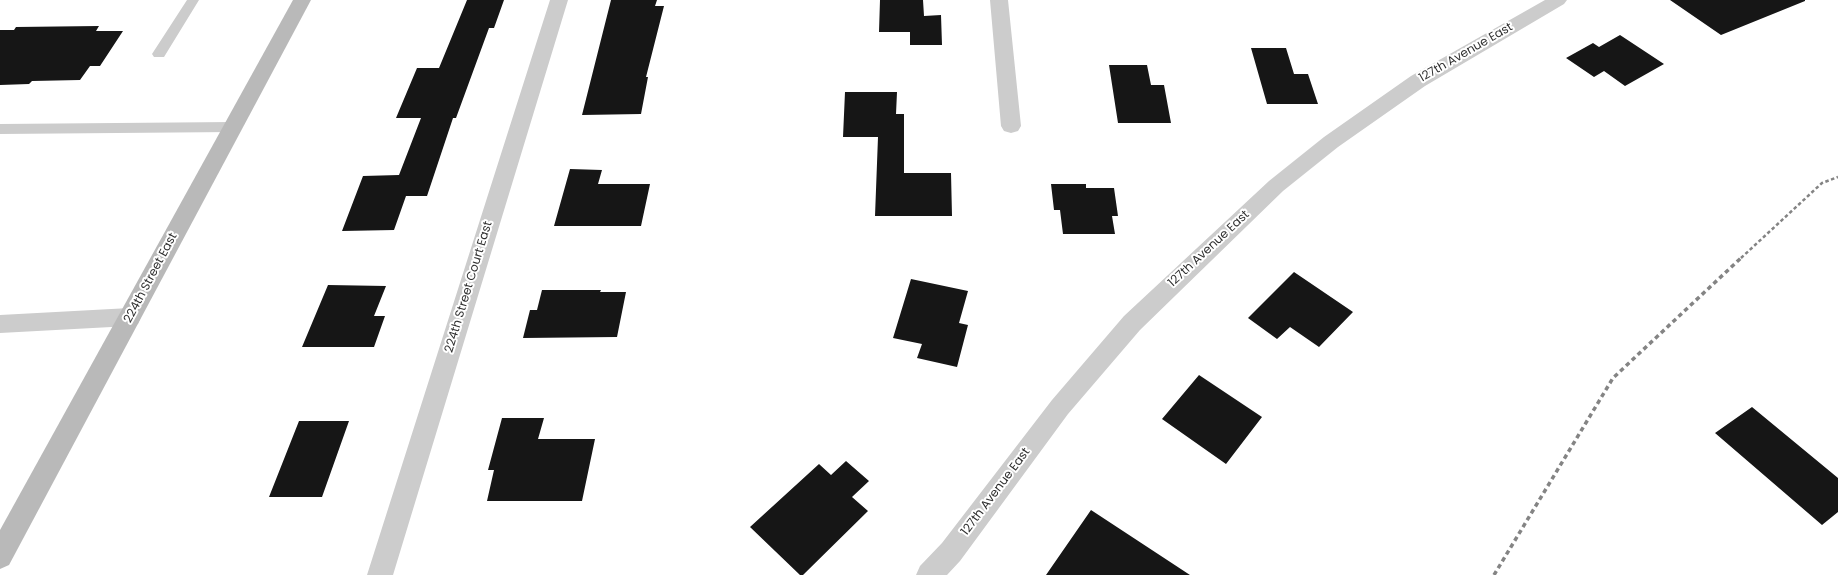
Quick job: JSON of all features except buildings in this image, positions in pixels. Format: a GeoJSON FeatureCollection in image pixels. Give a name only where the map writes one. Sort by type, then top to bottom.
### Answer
{"type":"FeatureCollection","features":[{"type":"Feature","properties":{"kind":"main road","name":"224th Street East"},"geometry":{"type":"LineString","coordinates":[[0,556],[302,0]]}},
{"type":"Feature","properties":{"kind":"street","name":"224th Street Court East"},"geometry":{"type":"LineString","coordinates":[[380,575],[558,0]]}},
{"type":"Feature","properties":{"kind":"street"},"geometry":{"type":"LineString","coordinates":[[999,0],[1011,126]]}},
{"type":"Feature","properties":{"kind":"street","name":"127th Avenue East"},"geometry":{"type":"LineString","coordinates":[[929,575],[951,552],[1060,407],[1132,323],[1170,285],[1276,186],[1331,142],[1418,81],[1558,0]]}},
{"type":"Feature","properties":{"kind":"street"},"geometry":{"type":"LineString","coordinates":[[0,324],[130,317]]}},
{"type":"Feature","properties":{"kind":"lane"},"geometry":{"type":"LineString","coordinates":[[159,54],[193,0]]}},
{"type":"Feature","properties":{"kind":"lane"},"geometry":{"type":"LineString","coordinates":[[0,129],[233,127]]}},
{"type":"Feature","properties":{"kind":"railway"},"geometry":{"type":"LineString","coordinates":[[1741,258],[1822,183],[1838,177]]}},
{"type":"Feature","properties":{"kind":"railway"},"geometry":{"type":"LineString","coordinates":[[1494,575],[1613,378],[1742,257]]}}]}
